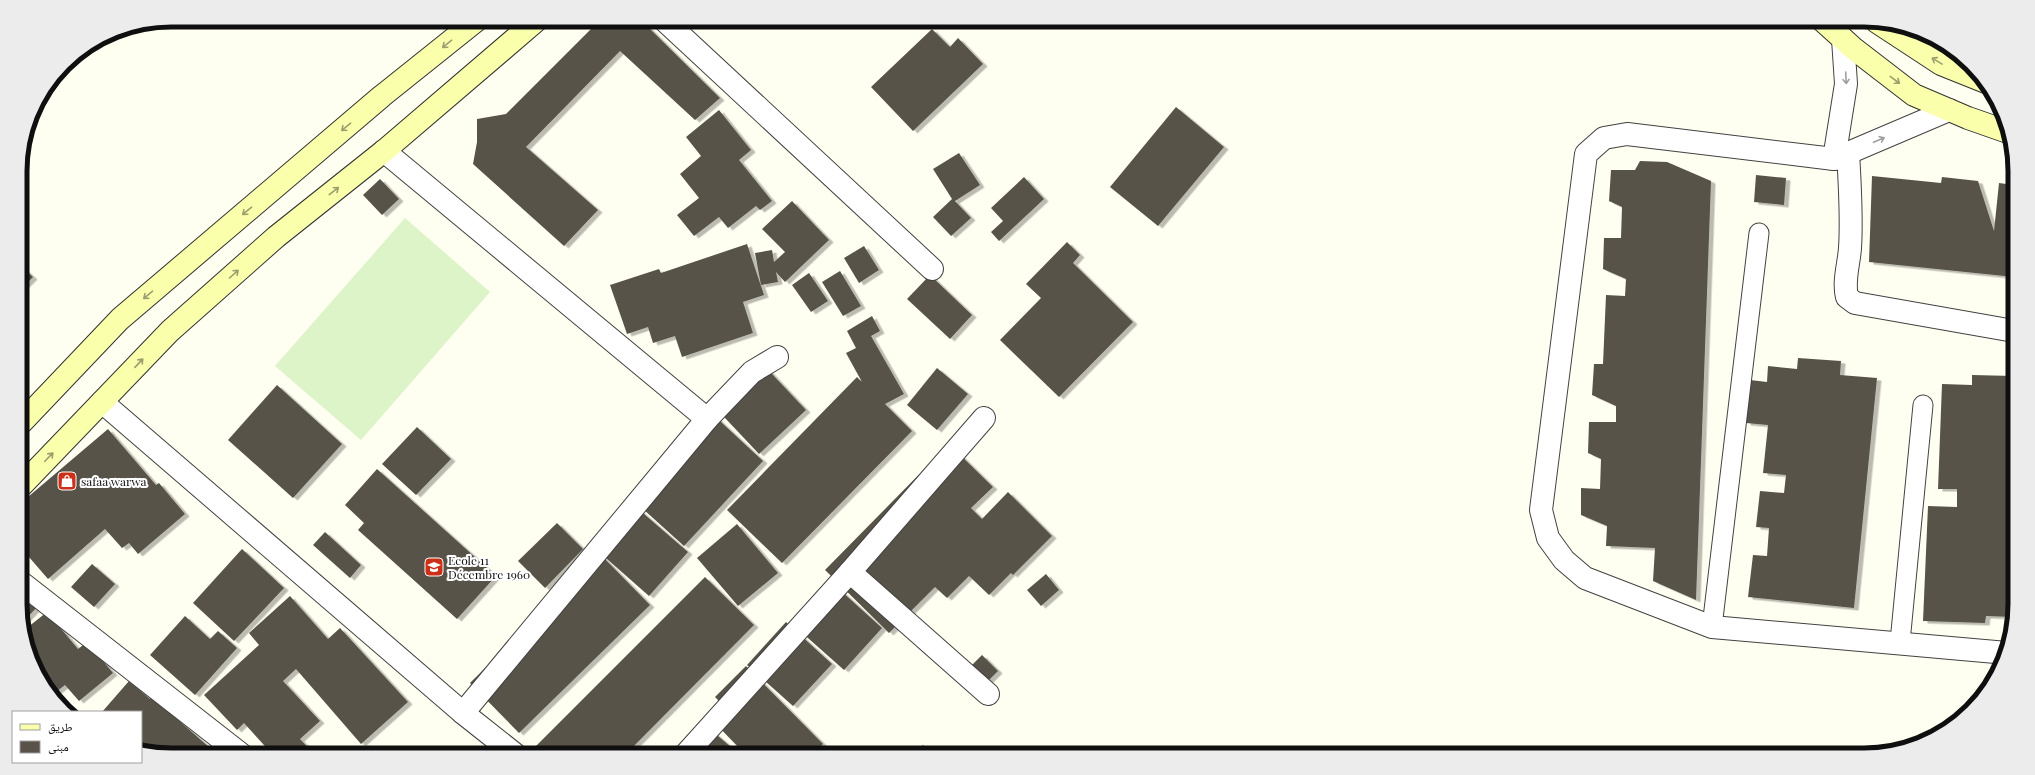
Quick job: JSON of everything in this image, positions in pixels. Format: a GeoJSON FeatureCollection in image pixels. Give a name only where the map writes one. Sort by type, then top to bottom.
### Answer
{"type":"FeatureCollection","features":[{"type":"Feature","properties":{"kind":"main road"},"geometry":{"type":"LineString","coordinates":[[27,417],[120,319],[382,96],[469,27]]}},
{"type":"Feature","properties":{"kind":"main road"},"geometry":{"type":"LineString","coordinates":[[27,480],[170,331],[276,237],[384,151],[529,27]]}},
{"type":"Feature","properties":{"kind":"main road"},"geometry":{"type":"LineString","coordinates":[[1830,27],[1914,95],[2002,130]]}},
{"type":"Feature","properties":{"kind":"main road"},"geometry":{"type":"LineString","coordinates":[[1888,29],[1941,64],[1973,77]]}},
{"type":"Feature","properties":{"kind":"street"},"geometry":{"type":"LineString","coordinates":[[672,27],[932,269]]}},
{"type":"Feature","properties":{"kind":"street"},"geometry":{"type":"LineString","coordinates":[[1843,39],[1846,84],[1841,156],[1850,189],[1850,249],[1845,290],[1847,297],[1856,303],[2008,329]]}},
{"type":"Feature","properties":{"kind":"street"},"geometry":{"type":"LineString","coordinates":[[1949,110],[1841,156],[1627,134],[1604,138],[1586,154],[1541,510],[1548,538],[1564,560],[1585,578],[1712,627],[1900,642],[1999,652]]}},
{"type":"Feature","properties":{"kind":"street"},"geometry":{"type":"LineString","coordinates":[[384,151],[707,419]]}},
{"type":"Feature","properties":{"kind":"street"},"geometry":{"type":"LineString","coordinates":[[463,713],[707,419],[752,372],[777,357]]}},
{"type":"Feature","properties":{"kind":"street"},"geometry":{"type":"LineString","coordinates":[[102,402],[463,713],[507,748]]}},
{"type":"Feature","properties":{"kind":"street"},"geometry":{"type":"LineString","coordinates":[[691,748],[850,572],[984,418]]}},
{"type":"Feature","properties":{"kind":"street"},"geometry":{"type":"LineString","coordinates":[[850,572],[988,694]]}},
{"type":"Feature","properties":{"kind":"street"},"geometry":{"type":"LineString","coordinates":[[27,587],[233,748]]}},
{"type":"Feature","properties":{"kind":"lane"},"geometry":{"type":"LineString","coordinates":[[1712,627],[1759,233]]}},
{"type":"Feature","properties":{"kind":"lane"},"geometry":{"type":"LineString","coordinates":[[1900,642],[1923,406]]}},
{"type":"Feature","properties":{"kind":"green space"},"geometry":{"type":"Polygon","coordinates":[[[405,218],[490,292],[361,440],[275,366],[405,218]]]}},
{"type":"Feature","properties":{"kind":"building"},"geometry":{"type":"Polygon","coordinates":[[[593,27],[648,27],[720,98],[695,120],[620,51],[526,147],[598,210],[564,246],[473,164],[477,142],[477,119],[506,114],[593,27]]]}},
{"type":"Feature","properties":{"kind":"building"},"geometry":{"type":"Polygon","coordinates":[[[932,29],[950,47],[958,38],[983,64],[913,131],[871,87],[932,29]]]}},
{"type":"Feature","properties":{"kind":"building"},"geometry":{"type":"Polygon","coordinates":[[[1176,107],[1224,147],[1158,226],[1110,187],[1176,107]]]}},
{"type":"Feature","properties":{"kind":"building"},"geometry":{"type":"Polygon","coordinates":[[[719,110],[751,150],[739,160],[772,201],[760,210],[756,206],[728,228],[719,217],[694,236],[677,215],[699,198],[680,174],[701,156],[686,137],[719,110]]]}},
{"type":"Feature","properties":{"kind":"building"},"geometry":{"type":"Polygon","coordinates":[[[959,153],[980,185],[955,201],[971,218],[951,236],[933,217],[952,199],[933,169],[959,153]]]}},
{"type":"Feature","properties":{"kind":"building"},"geometry":{"type":"Polygon","coordinates":[[[1640,161],[1667,162],[1711,181],[1696,600],[1653,581],[1655,548],[1606,546],[1607,526],[1581,515],[1581,488],[1600,489],[1601,459],[1588,453],[1589,422],[1616,422],[1616,406],[1592,395],[1594,364],[1603,364],[1606,295],[1625,296],[1626,279],[1603,269],[1604,238],[1621,238],[1622,207],[1609,201],[1611,170],[1635,170],[1640,161]]]}},
{"type":"Feature","properties":{"kind":"building"},"geometry":{"type":"Polygon","coordinates":[[[1756,175],[1786,178],[1784,205],[1754,202],[1756,175]]]}},
{"type":"Feature","properties":{"kind":"building"},"geometry":{"type":"Polygon","coordinates":[[[1872,176],[1941,183],[1942,177],[1978,181],[1994,231],[1999,183],[2008,184],[2008,276],[1869,262],[1872,176]]]}},
{"type":"Feature","properties":{"kind":"building"},"geometry":{"type":"Polygon","coordinates":[[[1024,177],[1044,199],[999,241],[991,232],[1003,221],[991,208],[1024,177]]]}},
{"type":"Feature","properties":{"kind":"building"},"geometry":{"type":"Polygon","coordinates":[[[380,179],[399,199],[382,215],[363,195],[380,179]]]}},
{"type":"Feature","properties":{"kind":"building"},"geometry":{"type":"Polygon","coordinates":[[[792,201],[829,240],[785,282],[776,272],[778,282],[761,285],[755,253],[772,250],[774,262],[785,252],[762,229],[792,201]]]}},
{"type":"Feature","properties":{"kind":"building"},"geometry":{"type":"Polygon","coordinates":[[[1067,242],[1080,255],[1073,263],[1133,322],[1059,397],[1000,340],[1041,298],[1026,284],[1067,242]]]}},
{"type":"Feature","properties":{"kind":"building"},"geometry":{"type":"Polygon","coordinates":[[[747,244],[764,295],[743,302],[753,333],[682,357],[675,336],[653,343],[648,327],[627,334],[610,285],[659,269],[661,273],[747,244]]]}},
{"type":"Feature","properties":{"kind":"building"},"geometry":{"type":"Polygon","coordinates":[[[864,246],[879,270],[859,283],[844,258],[864,246]]]}},
{"type":"Feature","properties":{"kind":"building"},"geometry":{"type":"Polygon","coordinates":[[[840,271],[861,306],[843,316],[822,282],[840,271]]]}},
{"type":"Feature","properties":{"kind":"building"},"geometry":{"type":"Polygon","coordinates":[[[27,272],[33,277],[27,283],[27,272]]]}},
{"type":"Feature","properties":{"kind":"building"},"geometry":{"type":"Polygon","coordinates":[[[809,273],[828,301],[811,312],[792,285],[809,273]]]}},
{"type":"Feature","properties":{"kind":"building"},"geometry":{"type":"Polygon","coordinates":[[[930,275],[972,315],[950,339],[907,299],[930,275]]]}},
{"type":"Feature","properties":{"kind":"building"},"geometry":{"type":"Polygon","coordinates":[[[872,316],[880,331],[871,336],[904,394],[885,404],[912,431],[782,563],[727,510],[857,377],[862,382],[846,353],[856,348],[847,331],[872,316]]]}},
{"type":"Feature","properties":{"kind":"building"},"geometry":{"type":"Polygon","coordinates":[[[756,357],[806,410],[759,454],[709,401],[756,357]]]}},
{"type":"Feature","properties":{"kind":"building"},"geometry":{"type":"Polygon","coordinates":[[[1798,358],[1841,361],[1840,375],[1877,378],[1854,608],[1748,597],[1753,555],[1767,556],[1769,528],[1756,527],[1760,491],[1784,493],[1786,475],[1763,473],[1768,425],[1746,423],[1750,380],[1767,382],[1768,366],[1797,369],[1798,358]]]}},
{"type":"Feature","properties":{"kind":"building"},"geometry":{"type":"Polygon","coordinates":[[[937,368],[968,394],[937,430],[907,405],[937,368]]]}},
{"type":"Feature","properties":{"kind":"building"},"geometry":{"type":"Polygon","coordinates":[[[1972,375],[2008,376],[2008,617],[1986,616],[1985,623],[1923,621],[1928,506],[1957,507],[1957,489],[1938,489],[1942,384],[1972,385],[1972,375]]]}},
{"type":"Feature","properties":{"kind":"building"},"geometry":{"type":"Polygon","coordinates":[[[277,385],[342,444],[293,498],[228,440],[277,385]]]}},
{"type":"Feature","properties":{"kind":"building"},"geometry":{"type":"Polygon","coordinates":[[[707,409],[763,461],[684,546],[633,500],[707,409]]]}},
{"type":"Feature","properties":{"kind":"building"},"geometry":{"type":"Polygon","coordinates":[[[417,427],[451,459],[416,495],[382,464],[417,427]]]}},
{"type":"Feature","properties":{"kind":"building"},"geometry":{"type":"Polygon","coordinates":[[[108,429],[156,485],[159,483],[185,514],[138,554],[129,543],[122,548],[105,529],[48,579],[27,555],[27,528],[29,526],[27,524],[27,498],[108,429]]]}},
{"type":"Feature","properties":{"kind":"building"},"geometry":{"type":"Polygon","coordinates":[[[949,444],[993,487],[971,508],[982,519],[1008,492],[1052,536],[1013,575],[1011,573],[989,595],[969,576],[947,598],[935,587],[889,633],[825,570],[949,444]]]}},
{"type":"Feature","properties":{"kind":"building"},"geometry":{"type":"Polygon","coordinates":[[[377,469],[496,576],[457,619],[358,530],[364,523],[345,505],[377,469]]]}},
{"type":"Feature","properties":{"kind":"building"},"geometry":{"type":"Polygon","coordinates":[[[629,501],[688,552],[649,596],[590,544],[629,501]]]}},
{"type":"Feature","properties":{"kind":"building"},"geometry":{"type":"Polygon","coordinates":[[[557,523],[583,549],[545,588],[518,561],[557,523]]]}},
{"type":"Feature","properties":{"kind":"building"},"geometry":{"type":"Polygon","coordinates":[[[737,524],[778,573],[738,606],[697,558],[737,524]]]}},
{"type":"Feature","properties":{"kind":"building"},"geometry":{"type":"Polygon","coordinates":[[[325,532],[361,565],[350,578],[313,545],[325,532]]]}},
{"type":"Feature","properties":{"kind":"building"},"geometry":{"type":"Polygon","coordinates":[[[242,549],[284,588],[234,641],[193,603],[242,549]]]}},
{"type":"Feature","properties":{"kind":"building"},"geometry":{"type":"Polygon","coordinates":[[[600,554],[650,605],[519,733],[470,683],[600,554]]]}},
{"type":"Feature","properties":{"kind":"building"},"geometry":{"type":"Polygon","coordinates":[[[92,564],[115,584],[94,607],[71,587],[92,564]]]}},
{"type":"Feature","properties":{"kind":"building"},"geometry":{"type":"Polygon","coordinates":[[[1046,574],[1059,590],[1041,606],[1027,590],[1046,574]]]}},
{"type":"Feature","properties":{"kind":"building"},"geometry":{"type":"Polygon","coordinates":[[[705,577],[754,625],[632,748],[534,748],[705,577]]]}},
{"type":"Feature","properties":{"kind":"building"},"geometry":{"type":"Polygon","coordinates":[[[829,580],[882,628],[844,670],[791,623],[829,580]]]}},
{"type":"Feature","properties":{"kind":"building"},"geometry":{"type":"Polygon","coordinates":[[[27,594],[39,605],[27,617],[27,594]]]}},
{"type":"Feature","properties":{"kind":"building"},"geometry":{"type":"Polygon","coordinates":[[[290,596],[328,639],[340,628],[408,702],[361,744],[296,669],[283,681],[320,721],[300,739],[308,748],[267,748],[244,723],[237,730],[204,695],[259,645],[249,633],[290,596]]]}},
{"type":"Feature","properties":{"kind":"building"},"geometry":{"type":"Polygon","coordinates":[[[47,612],[78,649],[87,642],[113,673],[79,701],[65,685],[57,691],[46,676],[38,659],[29,626],[47,612]]]}},
{"type":"Feature","properties":{"kind":"building"},"geometry":{"type":"Polygon","coordinates":[[[185,616],[210,639],[218,631],[237,648],[195,695],[150,655],[185,616]]]}},
{"type":"Feature","properties":{"kind":"building"},"geometry":{"type":"Polygon","coordinates":[[[786,622],[832,664],[793,706],[747,665],[786,622]]]}},
{"type":"Feature","properties":{"kind":"building"},"geometry":{"type":"Polygon","coordinates":[[[982,655],[998,671],[979,690],[963,674],[982,655]]]}},
{"type":"Feature","properties":{"kind":"building"},"geometry":{"type":"Polygon","coordinates":[[[746,666],[823,744],[819,748],[739,748],[714,722],[727,709],[715,697],[746,666]]]}},
{"type":"Feature","properties":{"kind":"building"},"geometry":{"type":"Polygon","coordinates":[[[129,681],[150,699],[152,697],[210,748],[162,748],[142,745],[142,711],[103,711],[129,681]]]}},
{"type":"Feature","properties":{"kind":"building"},"geometry":{"type":"Polygon","coordinates":[[[705,725],[731,747],[730,748],[684,748],[705,725]]]}},
{"type":"Feature","properties":{"kind":"place","name":"safaa warwa"},"geometry":{"type":"Point","coordinates":[67,481]}},
{"type":"Feature","properties":{"kind":"place","name":"Ecole 11 Décembre 1960"},"geometry":{"type":"Point","coordinates":[434,567]}}]}
